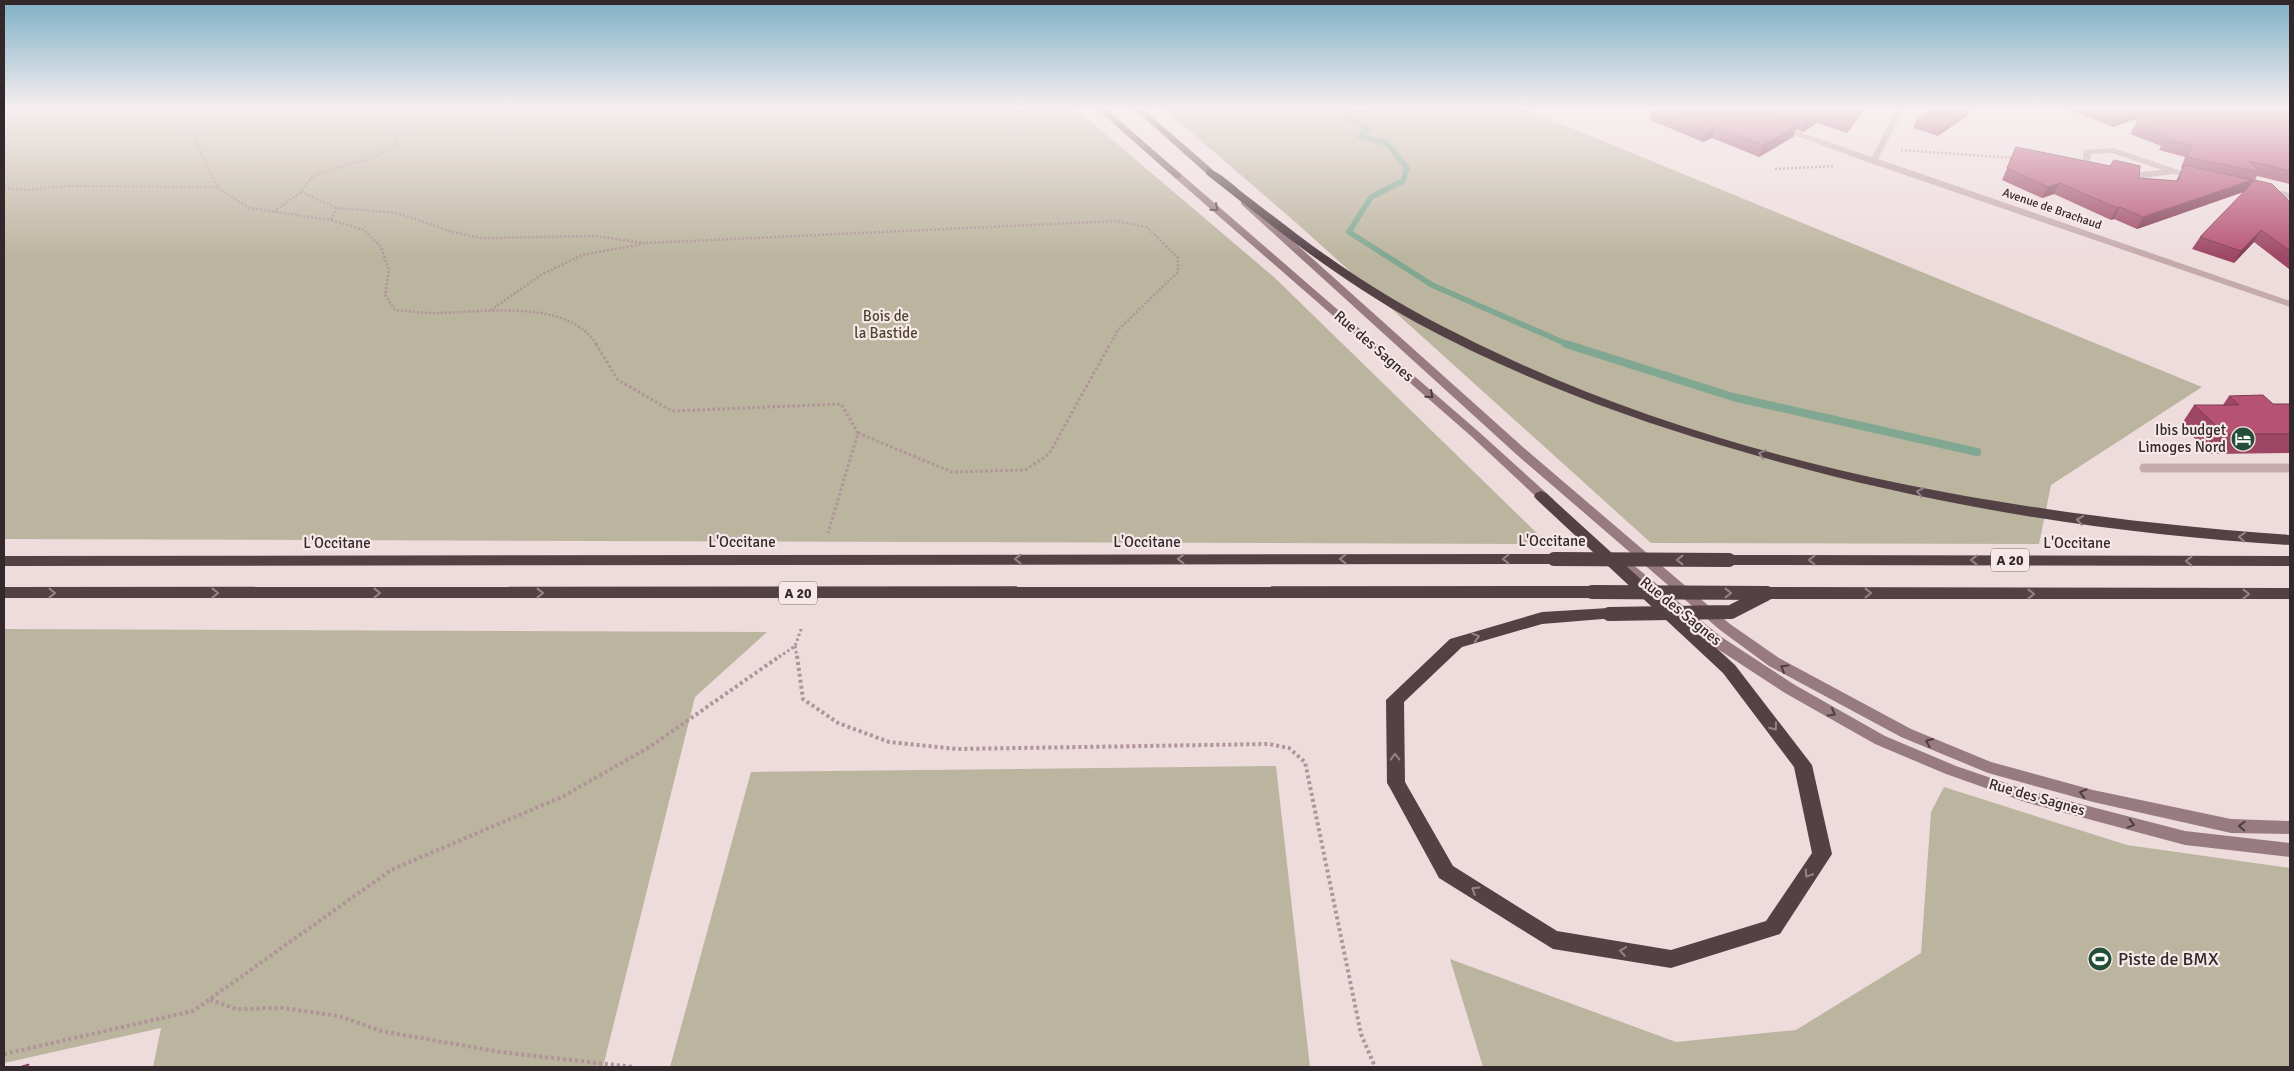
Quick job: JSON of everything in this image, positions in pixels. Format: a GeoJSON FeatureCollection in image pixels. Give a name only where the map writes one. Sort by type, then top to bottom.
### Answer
{"type":"FeatureCollection","features":[{"type":"Feature","properties":{"kind":"highway"},"geometry":{"type":"LineString","coordinates":[[1210,172],[1344,274],[1385,300],[1471,346],[1557,385],[1654,421],[1764,455],[1857,479],[1976,504],[2092,522],[2200,534],[2290,540]]}},
{"type":"Feature","properties":{"kind":"highway"},"geometry":{"type":"LineString","coordinates":[[1541,496],[1729,669],[1803,765],[1822,854],[1773,928],[1671,959],[1553,940],[1446,872],[1396,783],[1395,700],[1456,642],[1542,618],[1609,614],[1731,612],[1767,593]]}},
{"type":"Feature","properties":{"kind":"highway","name":"L'Occitane"},"geometry":{"type":"LineString","coordinates":[[4,560],[1554,559],[2290,561]]}},
{"type":"Feature","properties":{"kind":"highway","name":"A 20"},"geometry":{"type":"LineString","coordinates":[[4,593],[1592,592],[2290,594]]}},
{"type":"Feature","properties":{"kind":"main road"},"geometry":{"type":"LineString","coordinates":[[1157,158],[1178,176]]}},
{"type":"Feature","properties":{"kind":"main road"},"geometry":{"type":"LineString","coordinates":[[1194,158],[1210,172]]}},
{"type":"Feature","properties":{"kind":"street","name":"Avenue de Brachaud"},"geometry":{"type":"LineString","coordinates":[[1864,158],[2290,304]]}},
{"type":"Feature","properties":{"kind":"street"},"geometry":{"type":"LineString","coordinates":[[2086,158],[2086,163],[2104,167]]}},
{"type":"Feature","properties":{"kind":"street"},"geometry":{"type":"LineString","coordinates":[[2136,158],[2173,171],[2209,179]]}},
{"type":"Feature","properties":{"kind":"street"},"geometry":{"type":"LineString","coordinates":[[2114,169],[2142,175],[2173,171]]}},
{"type":"Feature","properties":{"kind":"street","name":"Rue des Sagnes"},"geometry":{"type":"LineString","coordinates":[[1210,172],[1520,451],[1725,627],[1774,662],[1906,732],[1988,767],[2093,796],[2231,826],[2290,828]]}},
{"type":"Feature","properties":{"kind":"street","name":"Rue des Sagnes"},"geometry":{"type":"LineString","coordinates":[[1178,176],[1475,434],[1541,496],[1716,640],[1790,689],[1880,740],[1951,770],[2025,796],[2185,838],[2290,850]]}},
{"type":"Feature","properties":{"kind":"street"},"geometry":{"type":"LineString","coordinates":[[2254,188],[2290,196]]}},
{"type":"Feature","properties":{"kind":"lane"},"geometry":{"type":"LineString","coordinates":[[2144,468],[2290,468]]}},
{"type":"Feature","properties":{"kind":"path"},"geometry":{"type":"LineString","coordinates":[[204,158],[217,187],[249,208],[331,220],[364,230],[380,247],[389,270],[385,295],[396,310],[433,313],[491,310],[538,313],[570,320],[590,334],[618,380],[672,411],[841,404],[858,433],[952,472],[1025,470],[1049,454],[1118,330],[1178,272],[1178,258],[1146,227],[1116,221],[647,243],[582,255],[541,275],[491,310]]}},
{"type":"Feature","properties":{"kind":"path"},"geometry":{"type":"LineString","coordinates":[[273,213],[301,192],[313,176],[370,158]]}},
{"type":"Feature","properties":{"kind":"path"},"geometry":{"type":"LineString","coordinates":[[1775,169],[1859,165],[1873,161]]}},
{"type":"Feature","properties":{"kind":"path"},"geometry":{"type":"LineString","coordinates":[[4,188],[26,190],[67,186],[217,187]]}},
{"type":"Feature","properties":{"kind":"path"},"geometry":{"type":"LineString","coordinates":[[301,192],[337,208],[397,213],[453,232],[481,238],[595,236],[647,243]]}},
{"type":"Feature","properties":{"kind":"path"},"geometry":{"type":"LineString","coordinates":[[331,220],[337,208]]}},
{"type":"Feature","properties":{"kind":"path"},"geometry":{"type":"LineString","coordinates":[[828,532],[858,433]]}},
{"type":"Feature","properties":{"kind":"path"},"geometry":{"type":"LineString","coordinates":[[802,627],[795,646],[803,699],[838,723],[889,742],[957,749],[1269,744],[1289,748],[1305,762],[1361,1034],[1375,1067]]}},
{"type":"Feature","properties":{"kind":"path"},"geometry":{"type":"LineString","coordinates":[[4,1054],[193,1012],[391,870],[564,796],[651,746],[795,646]]}},
{"type":"Feature","properties":{"kind":"path"},"geometry":{"type":"LineString","coordinates":[[210,999],[236,1009],[283,1008],[338,1016],[381,1031],[500,1052],[633,1067]]}},
{"type":"Feature","properties":{"kind":"green space","name":"Bois de la Bastide"},"geometry":{"type":"Polygon","coordinates":[[[4,158],[1134,158],[1275,278],[1548,544],[4,539],[4,158]]]}},
{"type":"Feature","properties":{"kind":"green space"},"geometry":{"type":"Polygon","coordinates":[[[1221,158],[1644,158],[2202,387],[2051,485],[2039,544],[1651,543],[1302,228],[1221,158]]]}},
{"type":"Feature","properties":{"kind":"green space"},"geometry":{"type":"Polygon","coordinates":[[[4,629],[767,632],[695,697],[603,1067],[153,1067],[161,1028],[4,1063],[4,629]]]}},
{"type":"Feature","properties":{"kind":"green space"},"geometry":{"type":"Polygon","coordinates":[[[1276,766],[1310,1067],[670,1067],[751,772],[1276,766]]]}},
{"type":"Feature","properties":{"kind":"green space"},"geometry":{"type":"Polygon","coordinates":[[[1944,787],[2127,845],[2290,868],[2290,1067],[1483,1067],[1450,959],[1676,1042],[1796,1030],[1921,953],[1931,812],[1944,787]]]}},
{"type":"Feature","properties":{"kind":"building"},"geometry":{"type":"Polygon","coordinates":[[[2011,158],[2070,158],[2110,166],[2114,160],[2140,166],[2139,178],[2178,181],[2184,165],[2252,180],[2143,217],[2120,207],[2117,208],[2060,183],[2048,187],[2007,168],[2011,158]]]}},
{"type":"Feature","properties":{"kind":"building"},"geometry":{"type":"Polygon","coordinates":[[[2192,158],[2290,158],[2290,171],[2249,161],[2260,172],[2192,158]]]}},
{"type":"Feature","properties":{"kind":"building"},"geometry":{"type":"Polygon","coordinates":[[[2255,180],[2272,184],[2290,202],[2290,251],[2261,230],[2241,251],[2200,237],[2255,180]]]}},
{"type":"Feature","properties":{"kind":"building"},"geometry":{"type":"Polygon","coordinates":[[[2263,395],[2273,404],[2290,404],[2290,434],[2225,434],[2194,405],[2239,405],[2229,396],[2263,395]]]}},
{"type":"Feature","properties":{"kind":"waterway"},"geometry":{"type":"LineString","coordinates":[[1399,158],[1407,168],[1403,181],[1371,197],[1349,232],[1432,285],[1569,345]]}},
{"type":"Feature","properties":{"kind":"waterway"},"geometry":{"type":"LineString","coordinates":[[1569,345],[1733,397],[1977,452]]}},
{"type":"Feature","properties":{"kind":"place","name":"Ibis budget Limoges Nord"},"geometry":{"type":"Point","coordinates":[2243,439]}},
{"type":"Feature","properties":{"kind":"place","name":"Piste de BMX"},"geometry":{"type":"Point","coordinates":[2100,959]}}]}
